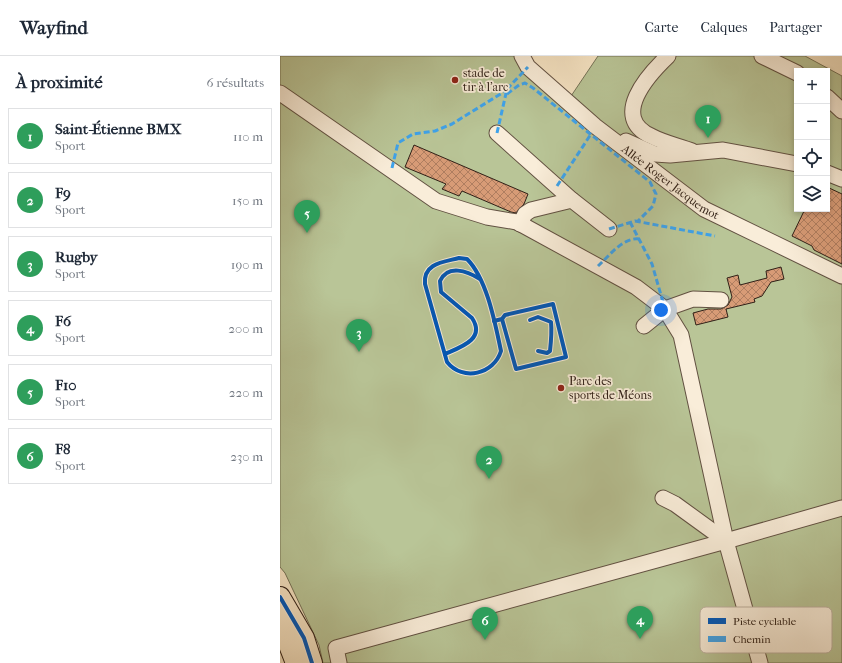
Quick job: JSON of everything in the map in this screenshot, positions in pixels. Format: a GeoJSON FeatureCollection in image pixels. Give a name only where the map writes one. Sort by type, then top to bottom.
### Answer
{"type":"FeatureCollection","features":[{"type":"Feature","properties":{"kind":"main road"},"geometry":{"type":"LineString","coordinates":[[280,597],[304,638],[312,663]]}},
{"type":"Feature","properties":{"kind":"main road"},"geometry":{"type":"LineString","coordinates":[[280,622],[296,663]]}},
{"type":"Feature","properties":{"kind":"street","name":"Allée Roger Jacquemot"},"geometry":{"type":"LineString","coordinates":[[522,56],[528,67],[608,135],[704,209],[842,276]]}},
{"type":"Feature","properties":{"kind":"street"},"geometry":{"type":"LineString","coordinates":[[668,56],[652,72],[637,92],[632,108],[635,120],[642,130],[650,136],[697,153]]}},
{"type":"Feature","properties":{"kind":"street"},"geometry":{"type":"LineString","coordinates":[[762,56],[794,72]]}},
{"type":"Feature","properties":{"kind":"street"},"geometry":{"type":"LineString","coordinates":[[280,93],[436,201],[487,217],[520,224],[636,287],[665,309],[681,335],[726,542],[744,607]]}},
{"type":"Feature","properties":{"kind":"street"},"geometry":{"type":"LineString","coordinates":[[830,100],[842,111]]}},
{"type":"Feature","properties":{"kind":"street"},"geometry":{"type":"LineString","coordinates":[[497,133],[572,200],[609,229]]}},
{"type":"Feature","properties":{"kind":"street"},"geometry":{"type":"LineString","coordinates":[[608,135],[622,139],[655,154],[697,153],[723,150],[794,163]]}},
{"type":"Feature","properties":{"kind":"street"},"geometry":{"type":"LineString","coordinates":[[830,174],[842,179]]}},
{"type":"Feature","properties":{"kind":"street"},"geometry":{"type":"LineString","coordinates":[[520,224],[525,214],[531,210],[572,200]]}},
{"type":"Feature","properties":{"kind":"street"},"geometry":{"type":"LineString","coordinates":[[644,326],[665,309],[693,299],[721,300]]}},
{"type":"Feature","properties":{"kind":"street"},"geometry":{"type":"LineString","coordinates":[[663,498],[675,504],[726,542]]}},
{"type":"Feature","properties":{"kind":"street"},"geometry":{"type":"LineString","coordinates":[[339,663],[336,648],[726,542],[842,508]]}},
{"type":"Feature","properties":{"kind":"street"},"geometry":{"type":"LineString","coordinates":[[757,653],[760,663]]}},
{"type":"Feature","properties":{"kind":"green space","name":"Parc des sports de Méons"},"geometry":{"type":"Polygon","coordinates":[[[280,56],[514,56],[565,105],[598,56],[805,56],[827,68],[794,68],[794,212],[830,212],[830,70],[842,76],[842,663],[323,663],[319,645],[285,573],[280,567],[280,56]]]}},
{"type":"Feature","properties":{"kind":"building"},"geometry":{"type":"Polygon","coordinates":[[[414,145],[528,194],[524,204],[516,213],[462,191],[459,196],[442,189],[446,184],[405,167],[414,145]]]}},
{"type":"Feature","properties":{"kind":"building"},"geometry":{"type":"Polygon","coordinates":[[[830,188],[842,194],[842,264],[814,250],[812,246],[792,236],[804,212],[830,212],[830,188]]]}},
{"type":"Feature","properties":{"kind":"building"},"geometry":{"type":"Polygon","coordinates":[[[781,267],[784,279],[771,282],[762,296],[754,299],[755,302],[726,309],[728,317],[696,325],[693,313],[708,309],[721,309],[728,305],[732,297],[727,278],[738,275],[740,285],[767,278],[766,271],[781,267]]]}},
{"type":"Feature","properties":{"kind":"marked path"},"geometry":{"type":"LineString","coordinates":[[497,133],[507,89],[528,67]]}},
{"type":"Feature","properties":{"kind":"marked path"},"geometry":{"type":"LineString","coordinates":[[507,94],[519,85],[525,83],[650,182],[656,194],[653,206],[638,221]]}},
{"type":"Feature","properties":{"kind":"marked path"},"geometry":{"type":"LineString","coordinates":[[392,168],[398,143],[413,134],[435,131],[452,124],[507,90]]}},
{"type":"Feature","properties":{"kind":"marked path"},"geometry":{"type":"LineString","coordinates":[[557,186],[591,134]]}},
{"type":"Feature","properties":{"kind":"marked path"},"geometry":{"type":"LineString","coordinates":[[609,229],[635,221],[715,236]]}},
{"type":"Feature","properties":{"kind":"marked path"},"geometry":{"type":"LineString","coordinates":[[630,222],[652,264],[665,309]]}},
{"type":"Feature","properties":{"kind":"marked path"},"geometry":{"type":"LineString","coordinates":[[598,266],[622,244],[633,239],[639,239]]}},
{"type":"Feature","properties":{"kind":"cycle path"},"geometry":{"type":"LineString","coordinates":[[459,258],[467,259],[480,278],[489,302],[501,351],[492,365],[477,373],[461,372],[447,362],[425,284],[425,277],[431,268],[441,262],[459,258]]}},
{"type":"Feature","properties":{"kind":"cycle path"},"geometry":{"type":"LineString","coordinates":[[445,354],[470,341],[476,332],[476,325],[472,318],[441,292],[440,281],[448,272],[453,271],[464,272],[480,279]]}},
{"type":"Feature","properties":{"kind":"cycle path"},"geometry":{"type":"LineString","coordinates":[[494,321],[502,319],[505,315],[553,304],[566,357],[516,369],[502,319]]}},
{"type":"Feature","properties":{"kind":"cycle path"},"geometry":{"type":"LineString","coordinates":[[530,320],[538,317],[551,322],[550,351],[547,353],[538,351]]}},
{"type":"Feature","properties":{"kind":"cycle path"},"geometry":{"type":"LineString","coordinates":[[280,597],[304,638],[312,663]]}},
{"type":"Feature","properties":{"kind":"place","name":"stade de tir à l'arc"},"geometry":{"type":"Point","coordinates":[455,80]}},
{"type":"Feature","properties":{"kind":"place","name":"Saint-Étienne BMX"},"geometry":{"type":"Point","coordinates":[708,138]}},
{"type":"Feature","properties":{"kind":"place","name":"F10"},"geometry":{"type":"Point","coordinates":[307,233]}},
{"type":"Feature","properties":{"kind":"place","name":"Rugby"},"geometry":{"type":"Point","coordinates":[359,352]}},
{"type":"Feature","properties":{"kind":"place","name":"Parc des sports de Méons"},"geometry":{"type":"Point","coordinates":[561,388]}},
{"type":"Feature","properties":{"kind":"place","name":"F9"},"geometry":{"type":"Point","coordinates":[489,479]}},
{"type":"Feature","properties":{"kind":"place","name":"F6"},"geometry":{"type":"Point","coordinates":[640,639]}},
{"type":"Feature","properties":{"kind":"place","name":"F8"},"geometry":{"type":"Point","coordinates":[485,640]}}]}
